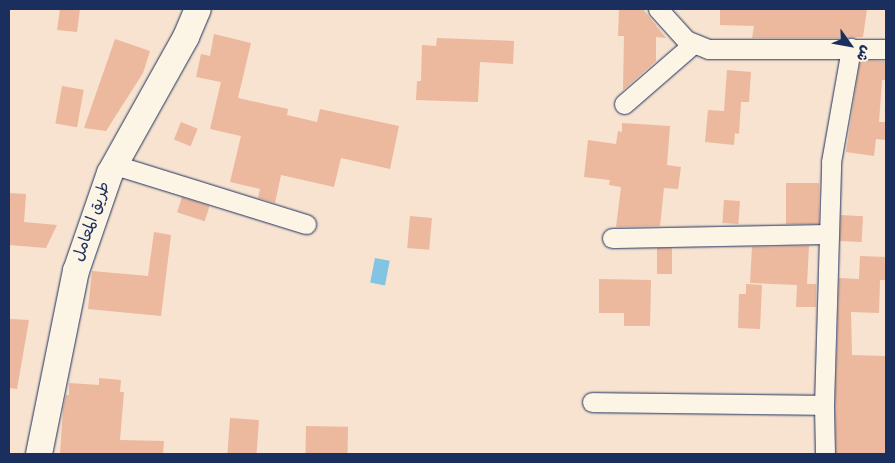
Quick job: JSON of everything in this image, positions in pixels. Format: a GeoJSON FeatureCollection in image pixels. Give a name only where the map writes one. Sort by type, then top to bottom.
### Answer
{"type":"FeatureCollection","features":[{"type":"Feature","properties":{"kind":"main road","name":"طريق المعامل"},"geometry":{"type":"LineString","coordinates":[[39,454],[76,271],[115,165],[186,37],[198,9]]}},
{"type":"Feature","properties":{"kind":"street"},"geometry":{"type":"LineString","coordinates":[[658,9],[680,35],[693,44],[716,50],[886,49]]}},
{"type":"Feature","properties":{"kind":"street"},"geometry":{"type":"LineString","coordinates":[[624,104],[693,44]]}},
{"type":"Feature","properties":{"kind":"street"},"geometry":{"type":"LineString","coordinates":[[825,454],[824,404],[831,162],[851,48]]}},
{"type":"Feature","properties":{"kind":"street"},"geometry":{"type":"LineString","coordinates":[[115,165],[306,224]]}},
{"type":"Feature","properties":{"kind":"street"},"geometry":{"type":"LineString","coordinates":[[612,238],[829,234]]}},
{"type":"Feature","properties":{"kind":"street"},"geometry":{"type":"LineString","coordinates":[[592,402],[824,404]]}},
{"type":"Feature","properties":{"kind":"water"},"geometry":{"type":"Polygon","coordinates":[[[375,258],[390,261],[385,285],[370,283],[375,258]]]}},
{"type":"Feature","properties":{"kind":"building"},"geometry":{"type":"Polygon","coordinates":[[[60,9],[80,9],[77,32],[57,30],[60,9]]]}},
{"type":"Feature","properties":{"kind":"building"},"geometry":{"type":"Polygon","coordinates":[[[619,9],[643,9],[666,38],[656,37],[656,61],[623,90],[624,36],[618,36],[619,9]]]}},
{"type":"Feature","properties":{"kind":"building"},"geometry":{"type":"Polygon","coordinates":[[[720,9],[867,9],[863,37],[752,38],[754,26],[720,25],[720,9]]]}},
{"type":"Feature","properties":{"kind":"building"},"geometry":{"type":"Polygon","coordinates":[[[214,34],[251,43],[238,98],[288,109],[287,115],[317,122],[320,109],[399,126],[390,169],[341,158],[334,187],[281,175],[275,203],[258,198],[260,189],[230,182],[241,136],[210,129],[221,82],[196,77],[201,54],[210,56],[214,34]]]}},
{"type":"Feature","properties":{"kind":"building"},"geometry":{"type":"Polygon","coordinates":[[[437,38],[514,41],[513,64],[480,62],[478,102],[416,100],[417,81],[421,81],[422,45],[436,46],[437,38]]]}},
{"type":"Feature","properties":{"kind":"building"},"geometry":{"type":"Polygon","coordinates":[[[115,39],[150,51],[143,73],[106,131],[84,128],[115,39]]]}},
{"type":"Feature","properties":{"kind":"building"},"geometry":{"type":"Polygon","coordinates":[[[860,60],[886,61],[886,80],[882,80],[879,122],[886,122],[886,140],[876,139],[874,156],[846,152],[860,60]]]}},
{"type":"Feature","properties":{"kind":"building"},"geometry":{"type":"Polygon","coordinates":[[[727,70],[751,72],[749,102],[741,102],[739,134],[735,133],[734,145],[705,142],[708,110],[724,111],[727,70]]]}},
{"type":"Feature","properties":{"kind":"building"},"geometry":{"type":"Polygon","coordinates":[[[62,86],[84,90],[77,127],[55,123],[62,86]]]}},
{"type":"Feature","properties":{"kind":"building"},"geometry":{"type":"Polygon","coordinates":[[[181,122],[198,129],[191,146],[174,140],[181,122]]]}},
{"type":"Feature","properties":{"kind":"building"},"geometry":{"type":"Polygon","coordinates":[[[622,123],[670,126],[667,165],[681,167],[678,189],[664,188],[660,226],[616,227],[621,187],[609,185],[610,180],[584,177],[588,140],[616,144],[618,131],[622,132],[622,123]]]}},
{"type":"Feature","properties":{"kind":"building"},"geometry":{"type":"Polygon","coordinates":[[[786,183],[819,183],[819,224],[786,224],[786,183]]]}},
{"type":"Feature","properties":{"kind":"building"},"geometry":{"type":"Polygon","coordinates":[[[9,193],[26,194],[24,222],[57,225],[46,248],[9,245],[9,193]]]}},
{"type":"Feature","properties":{"kind":"building"},"geometry":{"type":"Polygon","coordinates":[[[182,197],[210,206],[205,221],[177,212],[182,197]]]}},
{"type":"Feature","properties":{"kind":"building"},"geometry":{"type":"Polygon","coordinates":[[[724,200],[740,201],[738,224],[722,223],[724,200]]]}},
{"type":"Feature","properties":{"kind":"building"},"geometry":{"type":"Polygon","coordinates":[[[841,215],[863,216],[862,242],[840,241],[841,215]]]}},
{"type":"Feature","properties":{"kind":"building"},"geometry":{"type":"Polygon","coordinates":[[[410,216],[432,218],[429,250],[407,248],[410,216]]]}},
{"type":"Feature","properties":{"kind":"building"},"geometry":{"type":"Polygon","coordinates":[[[154,232],[171,235],[161,316],[88,309],[92,271],[148,276],[154,232]]]}},
{"type":"Feature","properties":{"kind":"building"},"geometry":{"type":"Polygon","coordinates":[[[809,246],[807,284],[816,284],[816,307],[796,307],[797,285],[750,283],[752,247],[809,246]]]}},
{"type":"Feature","properties":{"kind":"building"},"geometry":{"type":"Polygon","coordinates":[[[657,248],[672,248],[672,274],[657,274],[657,248]]]}},
{"type":"Feature","properties":{"kind":"building"},"geometry":{"type":"Polygon","coordinates":[[[860,256],[886,257],[886,280],[880,280],[879,313],[851,312],[852,355],[886,356],[886,454],[836,454],[835,405],[839,278],[859,279],[860,256]]]}},
{"type":"Feature","properties":{"kind":"building"},"geometry":{"type":"Polygon","coordinates":[[[599,279],[651,280],[650,326],[624,326],[624,313],[599,313],[599,279]]]}},
{"type":"Feature","properties":{"kind":"building"},"geometry":{"type":"Polygon","coordinates":[[[746,284],[762,285],[760,329],[738,328],[739,294],[746,294],[746,284]]]}},
{"type":"Feature","properties":{"kind":"building"},"geometry":{"type":"Polygon","coordinates":[[[9,319],[29,320],[17,389],[9,388],[9,319]]]}},
{"type":"Feature","properties":{"kind":"building"},"geometry":{"type":"Polygon","coordinates":[[[99,378],[121,380],[120,392],[124,392],[120,440],[164,441],[163,454],[60,454],[63,409],[66,395],[69,395],[69,383],[99,385],[99,378]]]}},
{"type":"Feature","properties":{"kind":"building"},"geometry":{"type":"Polygon","coordinates":[[[230,418],[259,420],[257,454],[227,454],[230,418]]]}},
{"type":"Feature","properties":{"kind":"building"},"geometry":{"type":"Polygon","coordinates":[[[306,426],[348,427],[348,454],[306,454],[306,426]]]}}]}
